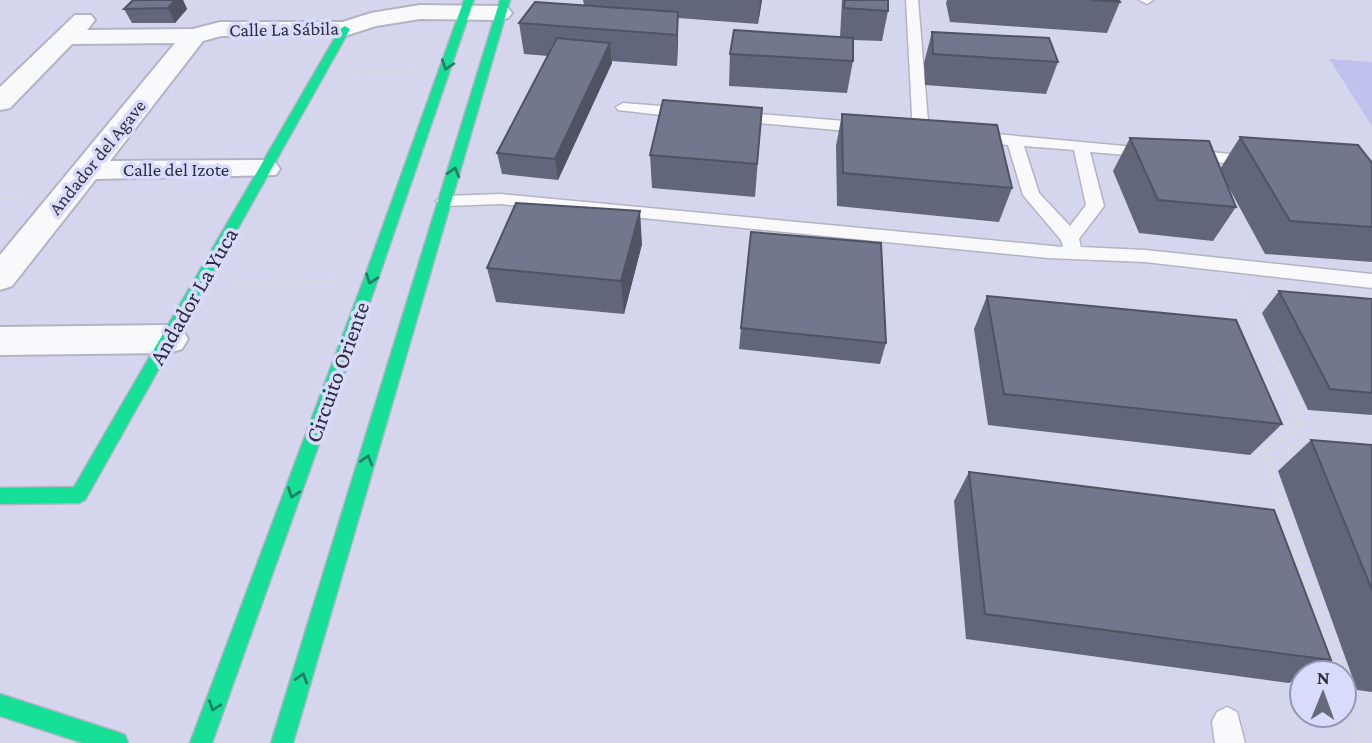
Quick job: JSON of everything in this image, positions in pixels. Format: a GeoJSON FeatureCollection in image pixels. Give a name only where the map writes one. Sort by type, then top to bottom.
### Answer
{"type":"FeatureCollection","features":[{"type":"Feature","properties":{"kind":"street","name":"Calle La Sábila"},"geometry":{"type":"LineString","coordinates":[[66,37],[194,36],[220,29],[345,29],[371,20],[467,5],[502,6]]}},
{"type":"Feature","properties":{"kind":"street","name":"Circuito Oriente"},"geometry":{"type":"LineString","coordinates":[[201,743],[371,279],[467,5]]}},
{"type":"Feature","properties":{"kind":"street"},"geometry":{"type":"LineString","coordinates":[[282,743],[502,6]]}},
{"type":"Feature","properties":{"kind":"street"},"geometry":{"type":"LineString","coordinates":[[0,102],[88,15]]}},
{"type":"Feature","properties":{"kind":"street","name":"Andador La Yuca"},"geometry":{"type":"LineString","coordinates":[[0,496],[79,495],[345,29]]}},
{"type":"Feature","properties":{"kind":"street","name":"Andador del Agave"},"geometry":{"type":"LineString","coordinates":[[0,278],[194,36]]}},
{"type":"Feature","properties":{"kind":"street","name":"Calle del Izote"},"geometry":{"type":"LineString","coordinates":[[87,170],[265,169]]}},
{"type":"Feature","properties":{"kind":"street"},"geometry":{"type":"LineString","coordinates":[[0,341],[169,339]]}},
{"type":"Feature","properties":{"kind":"street"},"geometry":{"type":"LineString","coordinates":[[0,705],[117,743]]}},
{"type":"Feature","properties":{"kind":"lane"},"geometry":{"type":"LineString","coordinates":[[912,0],[921,133]]}},
{"type":"Feature","properties":{"kind":"lane"},"geometry":{"type":"LineString","coordinates":[[623,107],[881,130]]}},
{"type":"Feature","properties":{"kind":"lane"},"geometry":{"type":"LineString","coordinates":[[962,136],[1272,162]]}},
{"type":"Feature","properties":{"kind":"lane"},"geometry":{"type":"LineString","coordinates":[[1015,141],[1031,195],[1072,246]]}},
{"type":"Feature","properties":{"kind":"lane"},"geometry":{"type":"LineString","coordinates":[[1072,246],[1095,205],[1081,146]]}},
{"type":"Feature","properties":{"kind":"lane"},"geometry":{"type":"LineString","coordinates":[[445,201],[500,199],[1072,246],[1372,281]]}},
{"type":"Feature","properties":{"kind":"path"},"geometry":{"type":"LineString","coordinates":[[320,73],[444,72]]}},
{"type":"Feature","properties":{"kind":"path"},"geometry":{"type":"LineString","coordinates":[[1229,265],[1297,410],[1296,433],[1268,443],[1267,452],[1280,505],[1331,659]]}},
{"type":"Feature","properties":{"kind":"path"},"geometry":{"type":"LineString","coordinates":[[198,286],[371,279]]}},
{"type":"Feature","properties":{"kind":"shaded area"},"geometry":{"type":"Polygon","coordinates":[[[1329,59],[1372,62],[1372,126],[1329,59]]]}},
{"type":"Feature","properties":{"kind":"building"},"geometry":{"type":"Polygon","coordinates":[[[133,0],[175,0],[168,8],[124,9],[133,0]]]}},
{"type":"Feature","properties":{"kind":"building"},"geometry":{"type":"Polygon","coordinates":[[[845,0],[888,0],[888,11],[844,8],[845,0]]]}},
{"type":"Feature","properties":{"kind":"building"},"geometry":{"type":"Polygon","coordinates":[[[535,2],[678,12],[677,35],[519,23],[535,2]]]}},
{"type":"Feature","properties":{"kind":"building"},"geometry":{"type":"Polygon","coordinates":[[[734,30],[853,38],[853,61],[730,54],[734,30]]]}},
{"type":"Feature","properties":{"kind":"building"},"geometry":{"type":"Polygon","coordinates":[[[932,32],[1049,38],[1058,62],[933,54],[932,32]]]}},
{"type":"Feature","properties":{"kind":"building"},"geometry":{"type":"Polygon","coordinates":[[[557,38],[610,43],[555,159],[497,153],[557,38]]]}},
{"type":"Feature","properties":{"kind":"building"},"geometry":{"type":"Polygon","coordinates":[[[663,100],[762,108],[757,164],[650,155],[663,100]]]}},
{"type":"Feature","properties":{"kind":"building"},"geometry":{"type":"Polygon","coordinates":[[[842,114],[997,125],[1012,188],[843,173],[842,114]]]}},
{"type":"Feature","properties":{"kind":"building"},"geometry":{"type":"Polygon","coordinates":[[[1240,137],[1358,145],[1372,163],[1372,227],[1290,221],[1240,137]]]}},
{"type":"Feature","properties":{"kind":"building"},"geometry":{"type":"Polygon","coordinates":[[[1130,138],[1209,141],[1236,207],[1158,200],[1130,138]]]}},
{"type":"Feature","properties":{"kind":"building"},"geometry":{"type":"Polygon","coordinates":[[[516,203],[640,211],[621,281],[487,268],[516,203]]]}},
{"type":"Feature","properties":{"kind":"building"},"geometry":{"type":"Polygon","coordinates":[[[751,232],[881,243],[886,343],[741,328],[751,232]]]}},
{"type":"Feature","properties":{"kind":"building"},"geometry":{"type":"Polygon","coordinates":[[[1279,291],[1372,299],[1372,393],[1330,389],[1279,291]]]}},
{"type":"Feature","properties":{"kind":"building"},"geometry":{"type":"Polygon","coordinates":[[[987,296],[1236,320],[1282,424],[1004,394],[987,296]]]}},
{"type":"Feature","properties":{"kind":"building"},"geometry":{"type":"Polygon","coordinates":[[[1311,440],[1372,445],[1372,590],[1311,440]]]}},
{"type":"Feature","properties":{"kind":"building"},"geometry":{"type":"Polygon","coordinates":[[[969,472],[1274,510],[1331,659],[1323,659],[985,614],[969,472]]]}},
{"type":"Feature","properties":{"kind":"traffic: fast"},"geometry":{"type":"LineString","coordinates":[[201,743],[371,279],[469,0]]}},
{"type":"Feature","properties":{"kind":"traffic: fast"},"geometry":{"type":"LineString","coordinates":[[282,743],[505,0]]}},
{"type":"Feature","properties":{"kind":"traffic: fast"},"geometry":{"type":"LineString","coordinates":[[0,496],[79,495],[345,29]]}},
{"type":"Feature","properties":{"kind":"traffic: fast"},"geometry":{"type":"LineString","coordinates":[[0,705],[117,743]]}}]}
